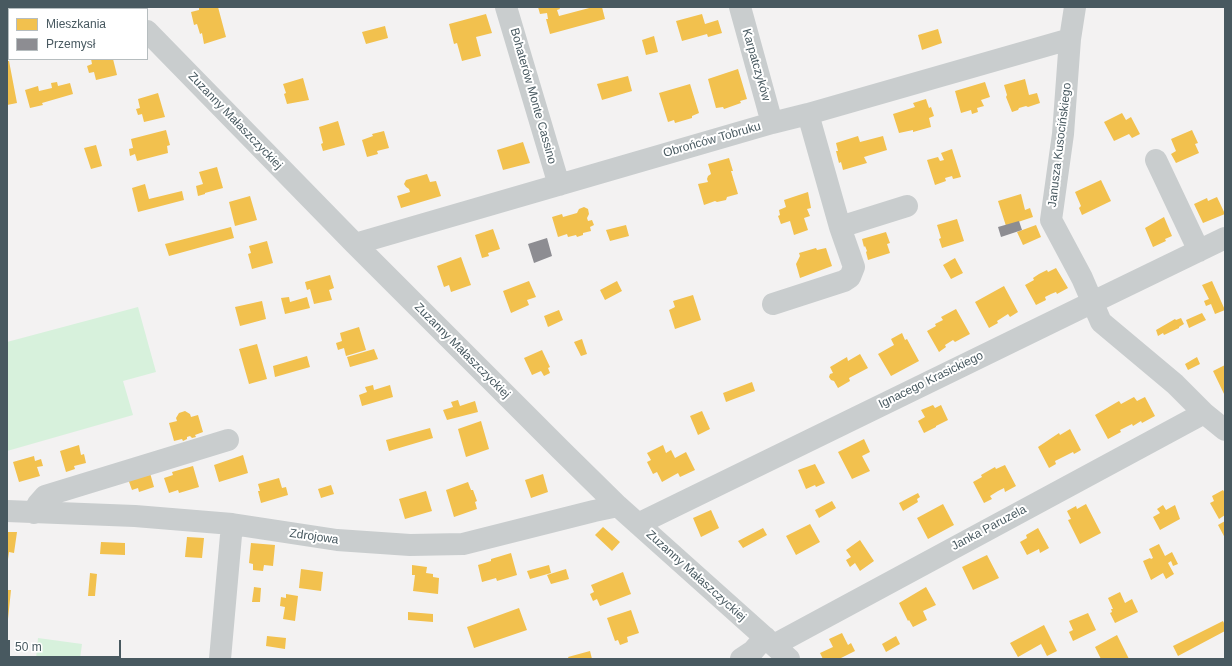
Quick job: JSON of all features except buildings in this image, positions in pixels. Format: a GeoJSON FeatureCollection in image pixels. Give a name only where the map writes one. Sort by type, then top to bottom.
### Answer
{"type":"FeatureCollection","features":[{"type":"Feature","properties":{"kind":"street","name":"Bohaterów Monte Cassino"},"geometry":{"type":"LineString","coordinates":[[506,7],[559,185]]}},
{"type":"Feature","properties":{"kind":"street","name":"Karpatczyków"},"geometry":{"type":"LineString","coordinates":[[740,7],[772,122]]}},
{"type":"Feature","properties":{"kind":"street","name":"Janusza Kusocińskiego"},"geometry":{"type":"LineString","coordinates":[[1074,7],[1070,39],[1063,134],[1051,220],[1093,302],[1101,322],[1175,384],[1204,413],[1225,430]]}},
{"type":"Feature","properties":{"kind":"street","name":"Zuzanny Małaszczyckiej"},"geometry":{"type":"LineString","coordinates":[[148,32],[355,244],[618,506],[776,647]]}},
{"type":"Feature","properties":{"kind":"street","name":"Obrońców Tobruku"},"geometry":{"type":"LineString","coordinates":[[355,244],[772,122],[808,114],[1070,39]]}},
{"type":"Feature","properties":{"kind":"street"},"geometry":{"type":"LineString","coordinates":[[773,304],[844,281],[850,277],[854,268],[840,226],[808,114]]}},
{"type":"Feature","properties":{"kind":"street"},"geometry":{"type":"LineString","coordinates":[[1156,160],[1199,251]]}},
{"type":"Feature","properties":{"kind":"street"},"geometry":{"type":"LineString","coordinates":[[840,226],[907,206]]}},
{"type":"Feature","properties":{"kind":"street","name":"Ignacego Krasickiego"},"geometry":{"type":"LineString","coordinates":[[638,524],[1225,238]]}},
{"type":"Feature","properties":{"kind":"street","name":"Janka Paruzela"},"geometry":{"type":"LineString","coordinates":[[741,659],[753,651],[776,647],[879,587],[1204,413]]}},
{"type":"Feature","properties":{"kind":"street"},"geometry":{"type":"LineString","coordinates":[[34,513],[38,504],[45,496],[228,440]]}},
{"type":"Feature","properties":{"kind":"street","name":"Zdrojowa"},"geometry":{"type":"LineString","coordinates":[[7,511],[135,516],[232,524],[337,540],[410,546],[463,544],[618,506]]}},
{"type":"Feature","properties":{"kind":"street"},"geometry":{"type":"LineString","coordinates":[[220,659],[232,524]]}},
{"type":"Feature","properties":{"kind":"green space"},"geometry":{"type":"Polygon","coordinates":[[[138,307],[156,372],[123,381],[133,415],[7,451],[7,342],[138,307]]]}},
{"type":"Feature","properties":{"kind":"green space"},"geometry":{"type":"Polygon","coordinates":[[[38,638],[82,644],[80,659],[36,659],[38,638]]]}}]}
